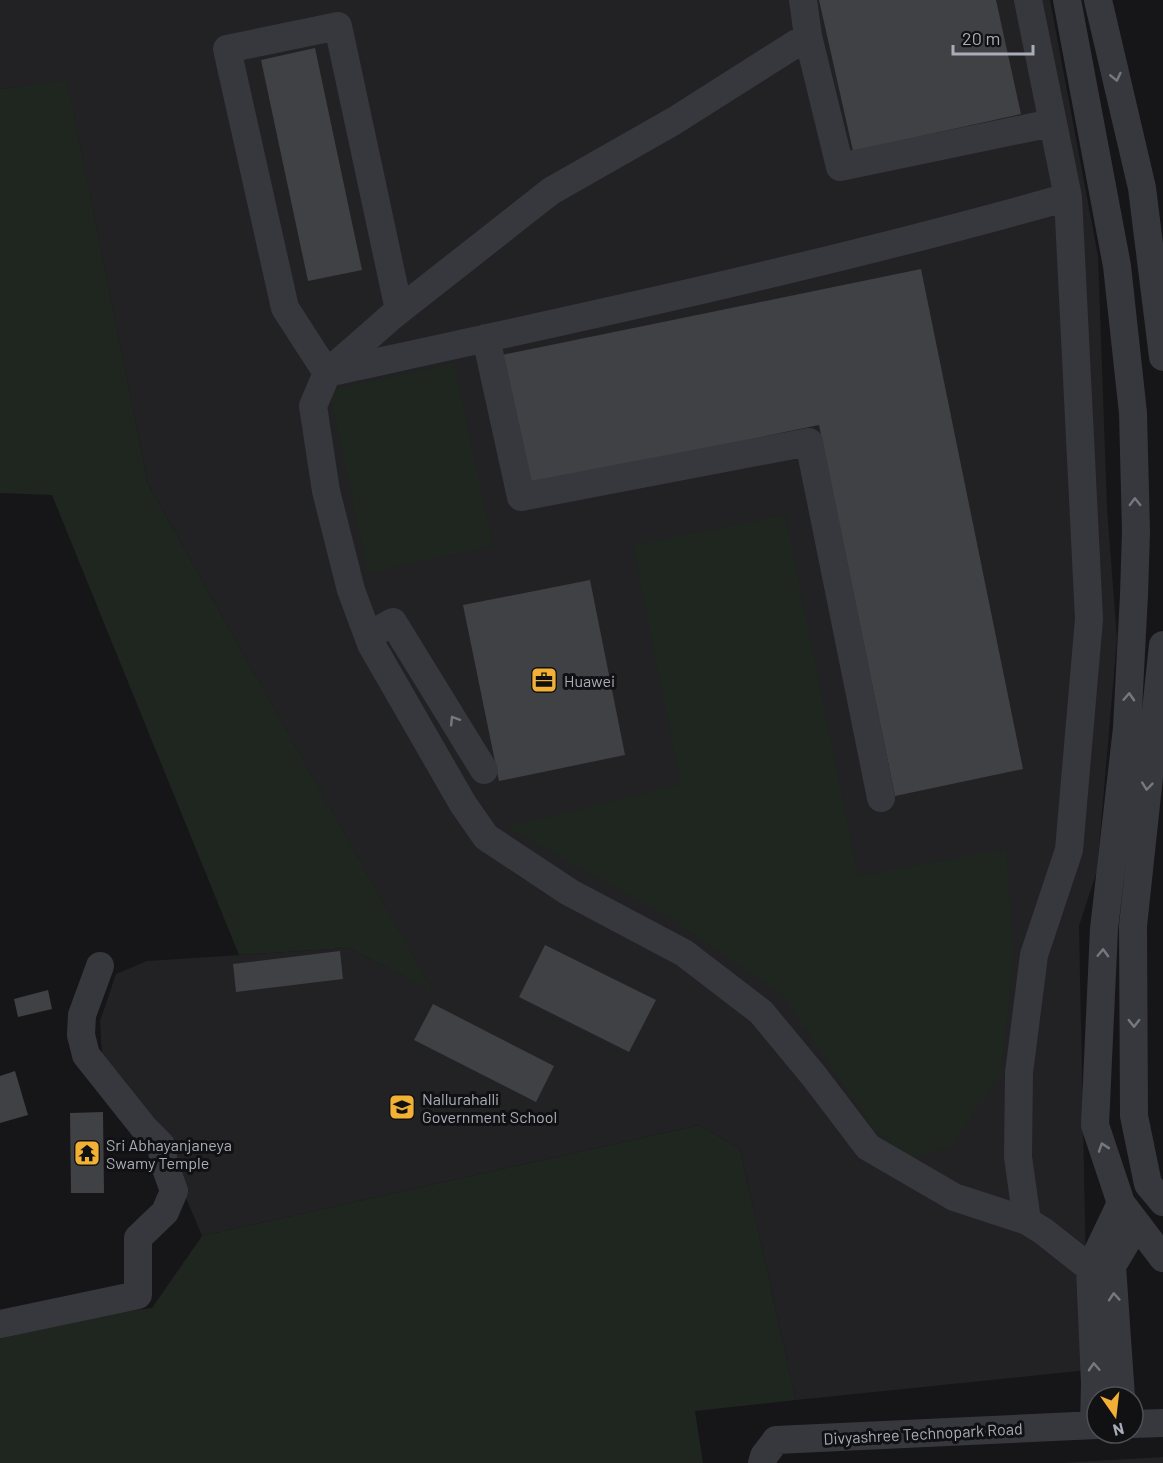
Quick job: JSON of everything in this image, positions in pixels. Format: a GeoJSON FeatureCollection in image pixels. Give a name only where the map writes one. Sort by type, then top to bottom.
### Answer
{"type":"FeatureCollection","features":[{"type":"Feature","properties":{"kind":"street"},"geometry":{"type":"LineString","coordinates":[[803,0],[808,36],[840,167],[1052,123]]}},
{"type":"Feature","properties":{"kind":"street"},"geometry":{"type":"LineString","coordinates":[[1027,1221],[1018,1157],[1019,1073],[1034,955],[1069,849],[1089,619],[1068,197],[1028,0]]}},
{"type":"Feature","properties":{"kind":"street"},"geometry":{"type":"LineString","coordinates":[[1067,0],[1112,230],[1132,402],[1136,531],[1127,728],[1138,745],[1133,926],[1134,1116],[1148,1184],[1163,1202]]}},
{"type":"Feature","properties":{"kind":"street"},"geometry":{"type":"LineString","coordinates":[[1098,0],[1152,187],[1163,357]]}},
{"type":"Feature","properties":{"kind":"street"},"geometry":{"type":"LineString","coordinates":[[327,373],[285,308],[227,49],[338,26],[399,310]]}},
{"type":"Feature","properties":{"kind":"street"},"geometry":{"type":"LineString","coordinates":[[808,36],[674,121],[551,191],[399,310],[327,373],[313,406],[326,491],[351,590],[368,636],[463,804],[486,837],[569,891],[684,953],[761,1012],[868,1147],[954,1197],[1027,1221],[1090,1268]]}},
{"type":"Feature","properties":{"kind":"street"},"geometry":{"type":"LineString","coordinates":[[1104,193],[1152,187]]}},
{"type":"Feature","properties":{"kind":"street"},"geometry":{"type":"LineString","coordinates":[[327,373],[940,233],[1068,197]]}},
{"type":"Feature","properties":{"kind":"street"},"geometry":{"type":"LineString","coordinates":[[1112,230],[1155,224]]}},
{"type":"Feature","properties":{"kind":"street"},"geometry":{"type":"LineString","coordinates":[[486,338],[520,497],[809,442],[881,798]]}},
{"type":"Feature","properties":{"kind":"street"},"geometry":{"type":"LineString","coordinates":[[368,636],[393,622],[484,770]]}},
{"type":"Feature","properties":{"kind":"street"},"geometry":{"type":"LineString","coordinates":[[1163,645],[1156,725],[1138,745],[1104,929],[1095,1125],[1129,1213],[1163,1258]]}},
{"type":"Feature","properties":{"kind":"street"},"geometry":{"type":"LineString","coordinates":[[0,1324],[138,1295],[138,1238],[165,1212],[174,1191],[164,1163],[161,1145],[144,1128],[86,1055],[81,1035],[82,1015],[100,966]]}},
{"type":"Feature","properties":{"kind":"street"},"geometry":{"type":"LineString","coordinates":[[1095,1385],[1090,1268],[1129,1213]]}},
{"type":"Feature","properties":{"kind":"street"},"geometry":{"type":"LineString","coordinates":[[1119,1385],[1112,1266],[1129,1213]]}},
{"type":"Feature","properties":{"kind":"street"},"geometry":{"type":"LineString","coordinates":[[1145,1424],[1163,1423]]}},
{"type":"Feature","properties":{"kind":"street","name":"Divyashree Technopark Road"},"geometry":{"type":"LineString","coordinates":[[762,1463],[764,1456],[776,1440],[1085,1425]]}},
{"type":"Feature","properties":{"kind":"shaded area"},"geometry":{"type":"Polygon","coordinates":[[[0,0],[1050,0],[1098,256],[1107,507],[1117,639],[1097,871],[1079,926],[1088,1370],[796,1400],[740,1149],[699,1125],[202,1236],[156,1126],[102,1056],[100,1021],[116,974],[147,961],[348,948],[432,990],[148,484],[67,81],[0,89],[0,0]]]}},
{"type":"Feature","properties":{"kind":"shaded area"},"geometry":{"type":"Polygon","coordinates":[[[67,80],[148,484],[433,991],[348,948],[239,955],[52,495],[0,493],[0,89],[67,80]]]}},
{"type":"Feature","properties":{"kind":"shaded area"},"geometry":{"type":"Polygon","coordinates":[[[454,363],[493,546],[368,573],[329,390],[454,363]]]}},
{"type":"Feature","properties":{"kind":"shaded area"},"geometry":{"type":"Polygon","coordinates":[[[785,515],[858,876],[1006,849],[1014,953],[1001,1074],[953,1145],[907,1161],[872,1127],[783,996],[665,915],[506,827],[681,784],[633,545],[785,515]]]}},
{"type":"Feature","properties":{"kind":"shaded area"},"geometry":{"type":"Polygon","coordinates":[[[699,1125],[740,1149],[796,1400],[695,1411],[703,1463],[0,1463],[0,1328],[152,1308],[202,1236],[699,1125]]]}},
{"type":"Feature","properties":{"kind":"shaded area"},"geometry":{"type":"Polygon","coordinates":[[[1163,1457],[1163,1463],[1059,1463],[1163,1457]]]}},
{"type":"Feature","properties":{"kind":"building"},"geometry":{"type":"Polygon","coordinates":[[[819,0],[996,0],[1021,114],[853,151],[819,0]]]}},
{"type":"Feature","properties":{"kind":"building"},"geometry":{"type":"Polygon","coordinates":[[[315,48],[362,270],[308,281],[261,60],[315,48]]]}},
{"type":"Feature","properties":{"kind":"building"},"geometry":{"type":"Polygon","coordinates":[[[921,269],[1023,769],[895,796],[819,425],[529,485],[502,355],[921,269]]]}},
{"type":"Feature","properties":{"kind":"building","name":"Huawei"},"geometry":{"type":"Polygon","coordinates":[[[590,580],[625,755],[499,781],[463,605],[590,580]]]}},
{"type":"Feature","properties":{"kind":"building"},"geometry":{"type":"Polygon","coordinates":[[[545,945],[656,1000],[629,1052],[519,997],[545,945]]]}},
{"type":"Feature","properties":{"kind":"building"},"geometry":{"type":"Polygon","coordinates":[[[340,951],[343,979],[236,992],[233,964],[340,951]]]}},
{"type":"Feature","properties":{"kind":"building"},"geometry":{"type":"Polygon","coordinates":[[[48,990],[52,1009],[18,1017],[14,999],[48,990]]]}},
{"type":"Feature","properties":{"kind":"building"},"geometry":{"type":"Polygon","coordinates":[[[433,1004],[554,1066],[536,1102],[414,1040],[433,1004]]]}},
{"type":"Feature","properties":{"kind":"building"},"geometry":{"type":"Polygon","coordinates":[[[15,1071],[28,1115],[0,1123],[0,1076],[15,1071]]]}},
{"type":"Feature","properties":{"kind":"building","name":"Sri Abhayanjaneya Swamy Temple"},"geometry":{"type":"Polygon","coordinates":[[[103,1112],[104,1193],[71,1193],[70,1113],[103,1112]]]}},
{"type":"Feature","properties":{"kind":"place","name":"Huawei"},"geometry":{"type":"Point","coordinates":[544,680]}},
{"type":"Feature","properties":{"kind":"place","name":"Nallurahalli Government School"},"geometry":{"type":"Point","coordinates":[402,1107]}},
{"type":"Feature","properties":{"kind":"place","name":"Sri Abhayanjaneya Swamy Temple"},"geometry":{"type":"Point","coordinates":[87,1153]}}]}
